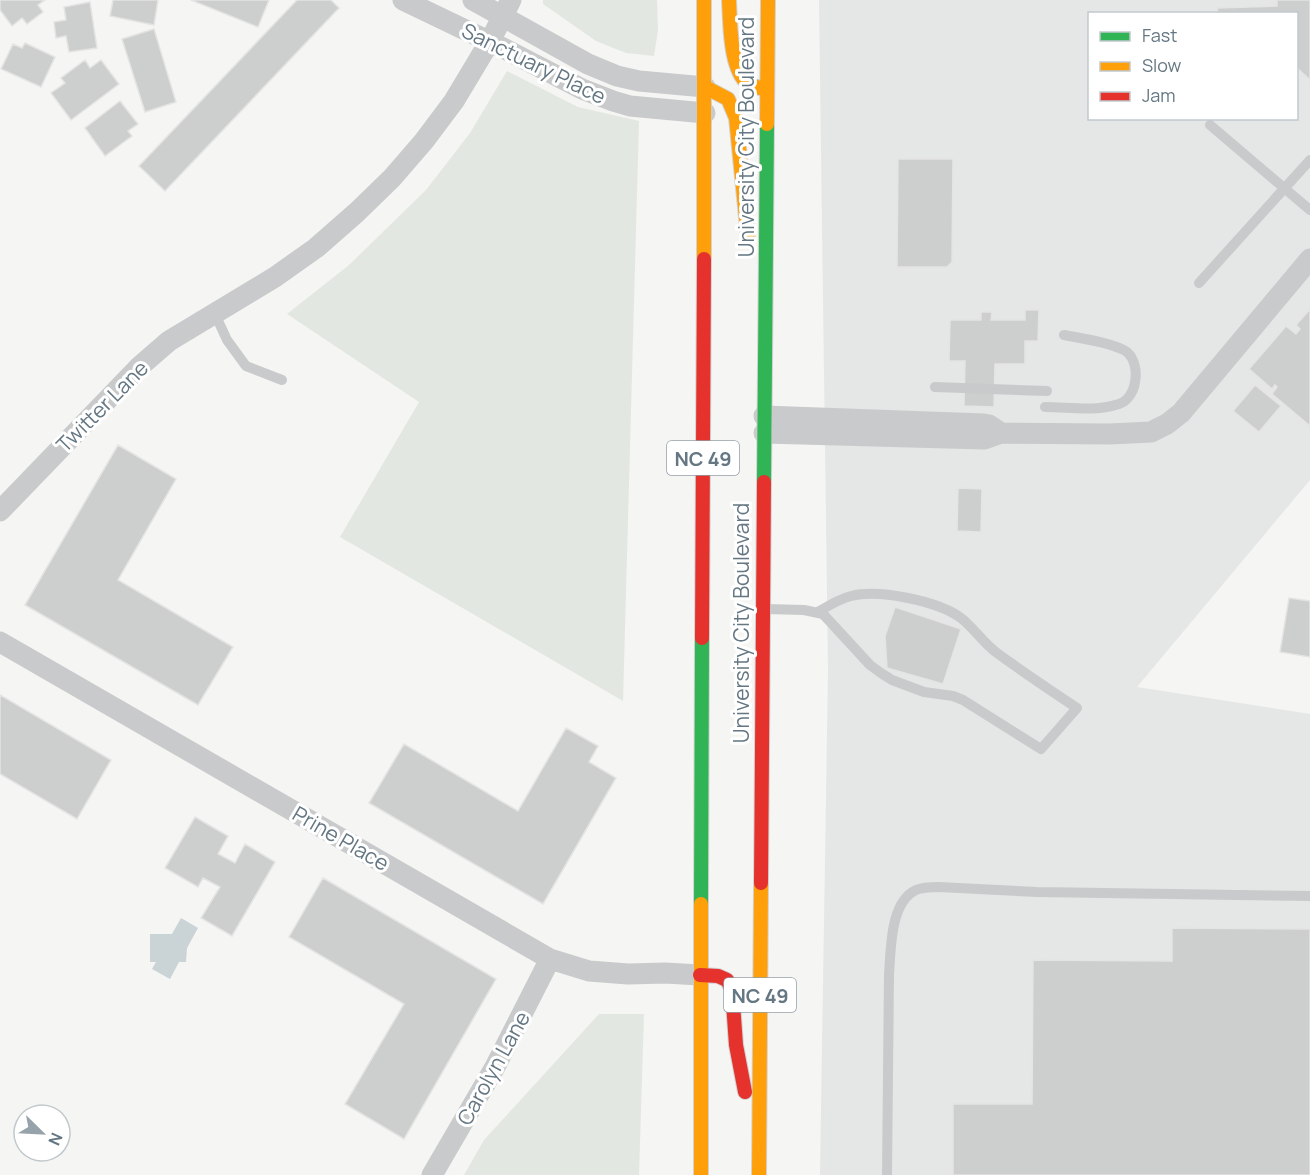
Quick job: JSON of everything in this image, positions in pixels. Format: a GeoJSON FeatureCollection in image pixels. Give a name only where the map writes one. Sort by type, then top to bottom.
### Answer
{"type":"FeatureCollection","features":[{"type":"Feature","properties":{"kind":"main road","name":"University City Boulevard"},"geometry":{"type":"LineString","coordinates":[[701,1175],[704,0]]}},
{"type":"Feature","properties":{"kind":"main road"},"geometry":{"type":"LineString","coordinates":[[729,0],[737,68],[746,82],[767,90]]}},
{"type":"Feature","properties":{"kind":"main road","name":"University City Boulevard"},"geometry":{"type":"LineString","coordinates":[[759,1174],[768,0]]}},
{"type":"Feature","properties":{"kind":"main road"},"geometry":{"type":"LineString","coordinates":[[705,87],[728,99],[736,118],[749,248]]}},
{"type":"Feature","properties":{"kind":"main road"},"geometry":{"type":"LineString","coordinates":[[752,271],[766,344]]}},
{"type":"Feature","properties":{"kind":"main road"},"geometry":{"type":"LineString","coordinates":[[700,975],[718,976],[727,980],[732,989],[736,1046],[759,1174]]}},
{"type":"Feature","properties":{"kind":"street","name":"Sanctuary Place"},"geometry":{"type":"LineString","coordinates":[[403,0],[428,5],[490,41],[582,89],[613,101],[630,106],[705,113]]}},
{"type":"Feature","properties":{"kind":"street","name":"Sanctuary Place"},"geometry":{"type":"LineString","coordinates":[[473,0],[507,9],[588,64],[617,76],[639,81],[705,87]]}},
{"type":"Feature","properties":{"kind":"street"},"geometry":{"type":"LineString","coordinates":[[490,41],[507,9]]}},
{"type":"Feature","properties":{"kind":"street","name":"Twitter Lane"},"geometry":{"type":"LineString","coordinates":[[0,511],[139,368],[169,341],[275,277],[316,248],[357,212],[392,178],[424,141],[454,100],[490,41]]}},
{"type":"Feature","properties":{"kind":"street"},"geometry":{"type":"LineString","coordinates":[[764,424],[984,439],[1001,434],[1151,432],[1167,424],[1189,405],[1310,259]]}},
{"type":"Feature","properties":{"kind":"street","name":"Prine Place"},"geometry":{"type":"LineString","coordinates":[[0,642],[550,959],[589,971],[700,975]]}},
{"type":"Feature","properties":{"kind":"street","name":"Carolyn Lane"},"geometry":{"type":"LineString","coordinates":[[432,1175],[495,1067],[550,959]]}},
{"type":"Feature","properties":{"kind":"lane"},"geometry":{"type":"LineString","coordinates":[[1210,125],[1310,210]]}},
{"type":"Feature","properties":{"kind":"lane"},"geometry":{"type":"LineString","coordinates":[[1199,283],[1310,160]]}},
{"type":"Feature","properties":{"kind":"lane"},"geometry":{"type":"LineString","coordinates":[[215,314],[227,340],[246,366],[282,380]]}},
{"type":"Feature","properties":{"kind":"lane"},"geometry":{"type":"LineString","coordinates":[[1045,407],[1091,408],[1116,405],[1127,399],[1135,383],[1135,366],[1127,352],[1110,345],[1064,335]]}},
{"type":"Feature","properties":{"kind":"lane"},"geometry":{"type":"LineString","coordinates":[[935,387],[1047,392]]}},
{"type":"Feature","properties":{"kind":"lane"},"geometry":{"type":"LineString","coordinates":[[762,609],[818,612],[835,626],[870,665],[886,677],[924,692],[953,696],[963,700],[1041,750],[1077,708],[994,652],[964,620],[940,607],[881,594],[866,594],[850,596],[818,612]]}},
{"type":"Feature","properties":{"kind":"lane"},"geometry":{"type":"LineString","coordinates":[[887,1175],[891,947],[897,911],[905,898],[914,891],[925,887],[947,887],[1037,892],[1310,896]]}},
{"type":"Feature","properties":{"kind":"shaded area"},"geometry":{"type":"Polygon","coordinates":[[[543,0],[657,0],[658,30],[654,56],[626,53],[596,41],[543,4],[543,0]]]}},
{"type":"Feature","properties":{"kind":"shaded area"},"geometry":{"type":"Polygon","coordinates":[[[819,0],[1310,0],[1310,480],[1137,687],[1310,714],[1310,1175],[820,1175],[828,669],[819,0]]]}},
{"type":"Feature","properties":{"kind":"shaded area"},"geometry":{"type":"Polygon","coordinates":[[[507,71],[578,107],[639,121],[623,701],[340,537],[419,402],[287,314],[349,265],[426,190],[470,133],[507,71]]]}},
{"type":"Feature","properties":{"kind":"shaded area"},"geometry":{"type":"Polygon","coordinates":[[[181,918],[198,928],[187,948],[186,962],[179,962],[170,979],[152,969],[156,962],[150,962],[150,934],[172,934],[181,918]]]}},
{"type":"Feature","properties":{"kind":"shaded area"},"geometry":{"type":"Polygon","coordinates":[[[599,1014],[644,1014],[639,1175],[464,1175],[484,1140],[599,1014]]]}},
{"type":"Feature","properties":{"kind":"building"},"geometry":{"type":"Polygon","coordinates":[[[0,0],[45,0],[38,5],[43,12],[27,24],[22,18],[12,26],[0,10],[0,0]]]}},
{"type":"Feature","properties":{"kind":"building"},"geometry":{"type":"Polygon","coordinates":[[[113,0],[158,0],[154,25],[110,16],[113,0]]]}},
{"type":"Feature","properties":{"kind":"building"},"geometry":{"type":"Polygon","coordinates":[[[191,0],[269,0],[258,27],[191,0]]]}},
{"type":"Feature","properties":{"kind":"building"},"geometry":{"type":"Polygon","coordinates":[[[297,0],[331,0],[339,8],[165,191],[139,166],[297,0]]]}},
{"type":"Feature","properties":{"kind":"building"},"geometry":{"type":"Polygon","coordinates":[[[1277,0],[1310,0],[1310,80],[1298,69],[1298,12],[1218,12],[1217,8],[1277,6],[1277,0]]]}},
{"type":"Feature","properties":{"kind":"building"},"geometry":{"type":"Polygon","coordinates":[[[90,2],[97,48],[69,52],[66,36],[56,38],[54,22],[66,20],[64,7],[90,2]]]}},
{"type":"Feature","properties":{"kind":"building"},"geometry":{"type":"Polygon","coordinates":[[[154,29],[176,102],[145,112],[122,39],[154,29]]]}},
{"type":"Feature","properties":{"kind":"building"},"geometry":{"type":"Polygon","coordinates":[[[25,43],[55,57],[41,87],[1,69],[13,44],[22,48],[25,43]]]}},
{"type":"Feature","properties":{"kind":"building"},"geometry":{"type":"Polygon","coordinates":[[[85,60],[90,68],[101,60],[119,84],[71,120],[51,93],[65,83],[61,78],[85,60]]]}},
{"type":"Feature","properties":{"kind":"building"},"geometry":{"type":"Polygon","coordinates":[[[120,101],[138,124],[128,131],[132,136],[105,156],[85,128],[120,101]]]}},
{"type":"Feature","properties":{"kind":"building"},"geometry":{"type":"Polygon","coordinates":[[[898,159],[953,159],[952,262],[947,267],[897,267],[898,159]]]}},
{"type":"Feature","properties":{"kind":"building"},"geometry":{"type":"Polygon","coordinates":[[[1310,309],[1310,426],[1272,394],[1277,387],[1275,385],[1272,389],[1249,369],[1286,326],[1296,334],[1300,329],[1296,325],[1310,309]]]}},
{"type":"Feature","properties":{"kind":"building"},"geometry":{"type":"Polygon","coordinates":[[[1025,310],[1039,310],[1038,341],[1025,341],[1025,364],[995,364],[994,407],[964,406],[965,361],[949,361],[950,320],[981,320],[981,312],[992,312],[991,320],[1025,320],[1025,310]]]}},
{"type":"Feature","properties":{"kind":"building"},"geometry":{"type":"Polygon","coordinates":[[[1255,385],[1281,406],[1259,432],[1233,411],[1255,385]]]}},
{"type":"Feature","properties":{"kind":"building"},"geometry":{"type":"Polygon","coordinates":[[[118,445],[176,479],[118,580],[233,647],[198,705],[25,605],[118,445]]]}},
{"type":"Feature","properties":{"kind":"building"},"geometry":{"type":"Polygon","coordinates":[[[958,488],[982,489],[981,532],[957,531],[958,488]]]}},
{"type":"Feature","properties":{"kind":"building"},"geometry":{"type":"Polygon","coordinates":[[[1289,598],[1310,601],[1310,657],[1280,652],[1289,598]]]}},
{"type":"Feature","properties":{"kind":"building"},"geometry":{"type":"Polygon","coordinates":[[[895,607],[961,629],[943,684],[887,668],[885,636],[895,607]]]}},
{"type":"Feature","properties":{"kind":"building"},"geometry":{"type":"Polygon","coordinates":[[[0,695],[111,760],[77,819],[0,774],[0,695]]]}},
{"type":"Feature","properties":{"kind":"building"},"geometry":{"type":"Polygon","coordinates":[[[566,728],[598,746],[589,762],[616,778],[543,904],[369,803],[404,744],[518,811],[566,728]]]}},
{"type":"Feature","properties":{"kind":"building"},"geometry":{"type":"Polygon","coordinates":[[[195,817],[228,836],[218,854],[235,863],[245,844],[275,862],[232,936],[201,918],[220,887],[203,878],[198,887],[165,868],[195,817]]]}},
{"type":"Feature","properties":{"kind":"building"},"geometry":{"type":"Polygon","coordinates":[[[323,878],[496,979],[404,1139],[345,1104],[404,1004],[289,937],[323,878]]]}},
{"type":"Feature","properties":{"kind":"building"},"geometry":{"type":"Polygon","coordinates":[[[1172,928],[1310,929],[1310,1175],[953,1175],[953,1104],[1032,1104],[1033,960],[1172,961],[1172,928]]]}},
{"type":"Feature","properties":{"kind":"traffic: fast"},"geometry":{"type":"LineString","coordinates":[[764,482],[767,124]]}},
{"type":"Feature","properties":{"kind":"traffic: fast"},"geometry":{"type":"LineString","coordinates":[[701,904],[702,638]]}},
{"type":"Feature","properties":{"kind":"traffic: slow"},"geometry":{"type":"LineString","coordinates":[[704,0],[704,259]]}},
{"type":"Feature","properties":{"kind":"traffic: slow"},"geometry":{"type":"LineString","coordinates":[[729,0],[736,65],[745,81],[767,90]]}},
{"type":"Feature","properties":{"kind":"traffic: slow"},"geometry":{"type":"LineString","coordinates":[[767,124],[768,0]]}},
{"type":"Feature","properties":{"kind":"traffic: slow"},"geometry":{"type":"LineString","coordinates":[[705,87],[728,99],[736,118],[748,237]]}},
{"type":"Feature","properties":{"kind":"traffic: slow"},"geometry":{"type":"LineString","coordinates":[[759,1175],[761,883]]}},
{"type":"Feature","properties":{"kind":"traffic: slow"},"geometry":{"type":"LineString","coordinates":[[701,904],[701,1175]]}},
{"type":"Feature","properties":{"kind":"traffic: jam"},"geometry":{"type":"LineString","coordinates":[[702,638],[704,259]]}},
{"type":"Feature","properties":{"kind":"traffic: jam"},"geometry":{"type":"LineString","coordinates":[[761,883],[764,482]]}},
{"type":"Feature","properties":{"kind":"traffic: jam"},"geometry":{"type":"LineString","coordinates":[[700,975],[718,976],[727,980],[732,989],[736,1045],[745,1092]]}}]}
